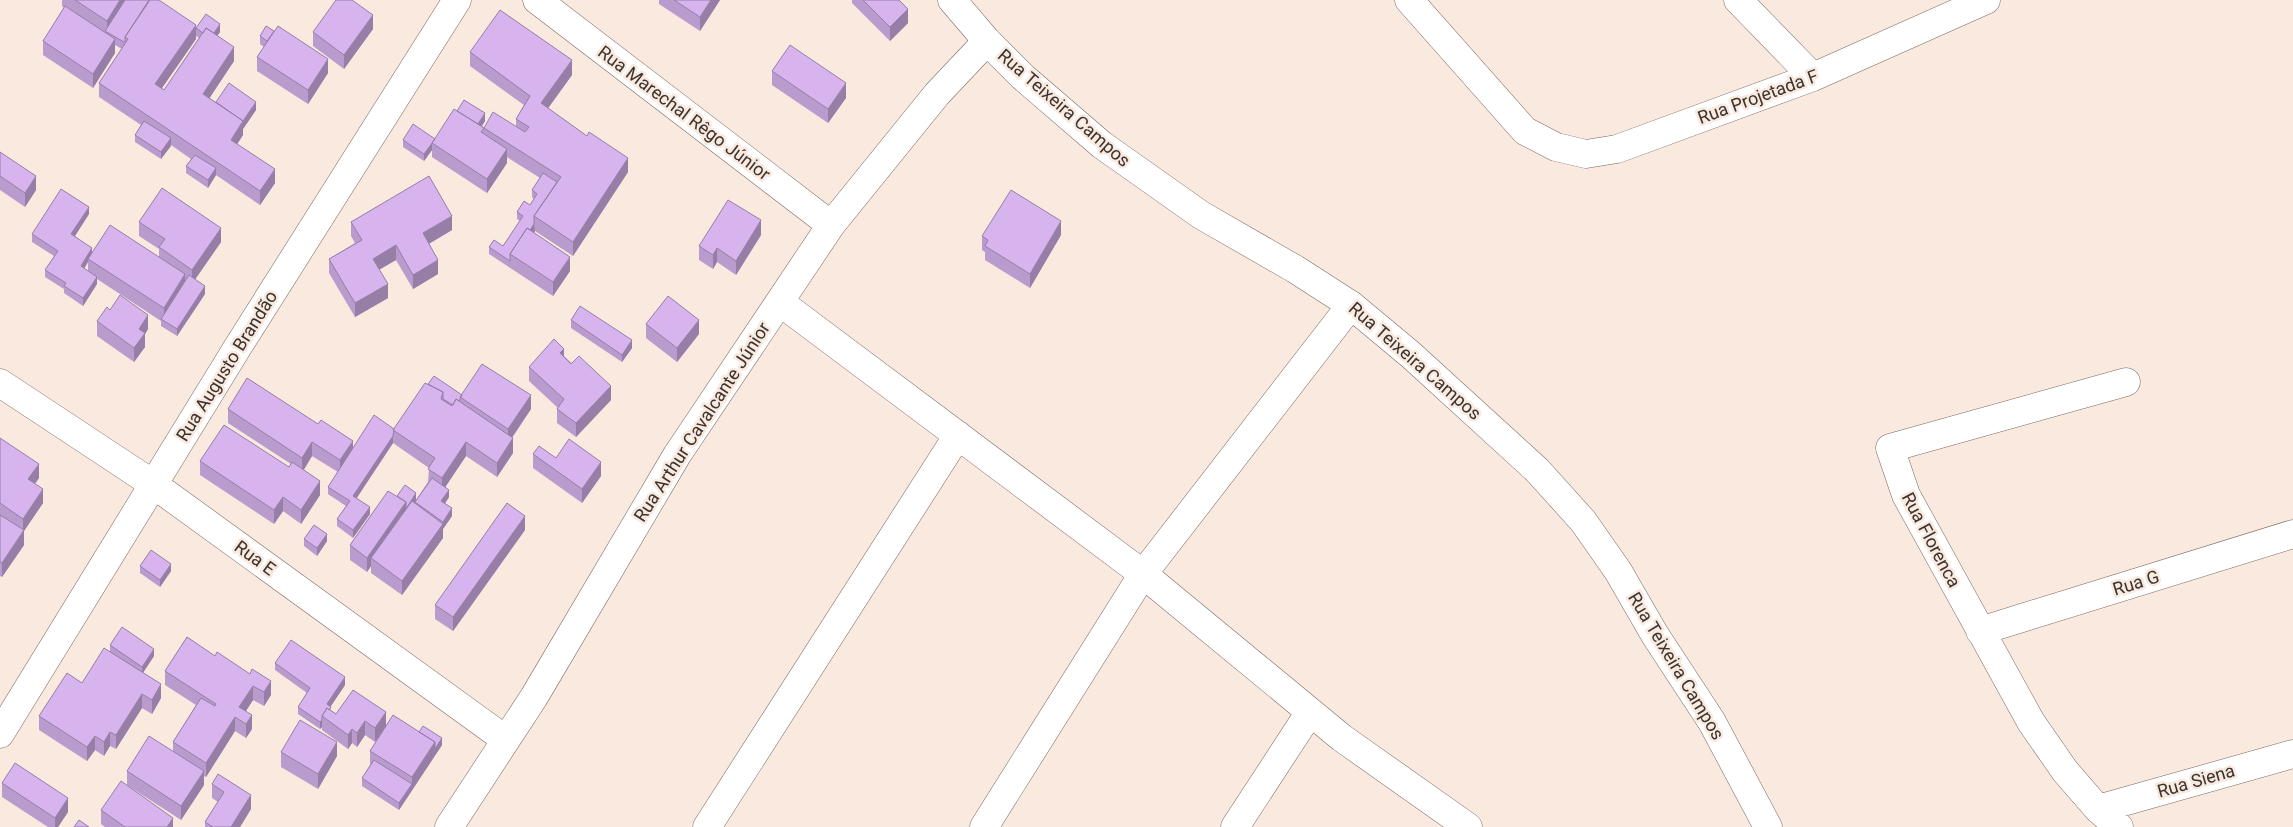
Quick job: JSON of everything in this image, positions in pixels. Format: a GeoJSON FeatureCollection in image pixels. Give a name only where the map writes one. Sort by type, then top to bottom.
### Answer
{"type":"FeatureCollection","features":[{"type":"Feature","properties":{"kind":"street","name":"Rua Augusto Brandão"},"geometry":{"type":"LineString","coordinates":[[0,734],[153,484],[457,0]]}},
{"type":"Feature","properties":{"kind":"street","name":"Rua Marechal Rêgo Júnior"},"geometry":{"type":"LineString","coordinates":[[537,0],[831,225]]}},
{"type":"Feature","properties":{"kind":"street","name":"Rua Teixeira Campos"},"geometry":{"type":"LineString","coordinates":[[952,0],[1023,77],[1102,146],[1201,216],[1295,269],[1351,305],[1470,407],[1537,470],[1583,521],[1618,571],[1712,722],[1768,827]]}},
{"type":"Feature","properties":{"kind":"street","name":"Rua Projetada F"},"geometry":{"type":"LineString","coordinates":[[1409,0],[1525,131],[1556,147],[1586,154],[1617,149],[1812,77],[1986,0]]}},
{"type":"Feature","properties":{"kind":"street"},"geometry":{"type":"LineString","coordinates":[[1738,0],[1812,77]]}},
{"type":"Feature","properties":{"kind":"street","name":"Rua Arthur Cavalcante Júnior"},"geometry":{"type":"LineString","coordinates":[[449,827],[534,697],[676,455],[831,225],[937,94],[988,41]]}},
{"type":"Feature","properties":{"kind":"street"},"geometry":{"type":"LineString","coordinates":[[780,303],[1143,574],[1342,738],[1468,827]]}},
{"type":"Feature","properties":{"kind":"street"},"geometry":{"type":"LineString","coordinates":[[984,827],[1143,574],[1351,305]]}},
{"type":"Feature","properties":{"kind":"street","name":"Rua Florenca"},"geometry":{"type":"LineString","coordinates":[[2119,827],[2098,808],[2065,771],[2031,722],[1906,495],[1890,448],[2126,382]]}},
{"type":"Feature","properties":{"kind":"street","name":"Rua E"},"geometry":{"type":"LineString","coordinates":[[0,383],[153,484],[506,740]]}},
{"type":"Feature","properties":{"kind":"street"},"geometry":{"type":"LineString","coordinates":[[707,827],[958,435]]}},
{"type":"Feature","properties":{"kind":"street","name":"Rua G"},"geometry":{"type":"LineString","coordinates":[[1980,631],[2293,534]]}},
{"type":"Feature","properties":{"kind":"street"},"geometry":{"type":"LineString","coordinates":[[1236,827],[1310,712]]}},
{"type":"Feature","properties":{"kind":"street","name":"Rua Siena"},"geometry":{"type":"LineString","coordinates":[[2098,808],[2293,754]]}},
{"type":"Feature","properties":{"kind":"building"},"geometry":{"type":"Polygon","coordinates":[[[75,0],[120,0],[107,21],[75,0]]]}},
{"type":"Feature","properties":{"kind":"building"},"geometry":{"type":"Polygon","coordinates":[[[125,0],[149,0],[125,37],[124,42],[105,31],[125,0]]]}},
{"type":"Feature","properties":{"kind":"building"},"geometry":{"type":"Polygon","coordinates":[[[150,0],[159,0],[196,25],[155,84],[164,90],[206,28],[234,47],[203,94],[243,121],[231,140],[275,169],[260,191],[99,83],[128,39],[125,37],[150,0]]]}},
{"type":"Feature","properties":{"kind":"building"},"geometry":{"type":"Polygon","coordinates":[[[336,0],[352,0],[373,15],[344,55],[313,32],[336,0]]]}},
{"type":"Feature","properties":{"kind":"building"},"geometry":{"type":"Polygon","coordinates":[[[674,0],[711,0],[700,17],[674,0]]]}},
{"type":"Feature","properties":{"kind":"building"},"geometry":{"type":"Polygon","coordinates":[[[863,0],[899,0],[908,9],[890,27],[863,0]]]}},
{"type":"Feature","properties":{"kind":"building"},"geometry":{"type":"Polygon","coordinates":[[[65,6],[115,39],[93,74],[43,41],[65,6]]]}},
{"type":"Feature","properties":{"kind":"building"},"geometry":{"type":"Polygon","coordinates":[[[500,10],[572,60],[541,103],[587,136],[589,132],[628,158],[573,242],[534,216],[561,177],[484,128],[493,112],[525,132],[529,127],[516,119],[530,96],[470,52],[500,10]]]}},
{"type":"Feature","properties":{"kind":"building"},"geometry":{"type":"Polygon","coordinates":[[[206,14],[220,24],[214,33],[206,28],[203,33],[196,28],[206,14]]]}},
{"type":"Feature","properties":{"kind":"building"},"geometry":{"type":"Polygon","coordinates":[[[266,26],[274,31],[267,41],[260,36],[266,26]]]}},
{"type":"Feature","properties":{"kind":"building"},"geometry":{"type":"Polygon","coordinates":[[[278,26],[328,59],[308,90],[257,57],[278,26]]]}},
{"type":"Feature","properties":{"kind":"building"},"geometry":{"type":"Polygon","coordinates":[[[790,45],[846,83],[828,109],[772,71],[790,45]]]}},
{"type":"Feature","properties":{"kind":"building"},"geometry":{"type":"Polygon","coordinates":[[[229,83],[256,102],[243,121],[216,102],[229,83]]]}},
{"type":"Feature","properties":{"kind":"building"},"geometry":{"type":"Polygon","coordinates":[[[464,100],[485,113],[478,124],[457,111],[464,100]]]}},
{"type":"Feature","properties":{"kind":"building"},"geometry":{"type":"Polygon","coordinates":[[[454,109],[484,128],[481,132],[507,149],[487,179],[432,143],[454,109]]]}},
{"type":"Feature","properties":{"kind":"building"},"geometry":{"type":"Polygon","coordinates":[[[144,121],[171,138],[161,152],[135,135],[144,121]]]}},
{"type":"Feature","properties":{"kind":"building"},"geometry":{"type":"Polygon","coordinates":[[[413,124],[435,139],[424,154],[403,140],[413,124]]]}},
{"type":"Feature","properties":{"kind":"building"},"geometry":{"type":"Polygon","coordinates":[[[0,152],[36,176],[25,193],[0,176],[0,152]]]}},
{"type":"Feature","properties":{"kind":"building"},"geometry":{"type":"Polygon","coordinates":[[[195,155],[216,168],[208,180],[186,166],[195,155]]]}},
{"type":"Feature","properties":{"kind":"building"},"geometry":{"type":"Polygon","coordinates":[[[543,173],[557,182],[534,216],[534,224],[530,230],[527,228],[510,254],[510,261],[489,247],[494,240],[503,246],[523,216],[517,212],[524,201],[530,205],[537,194],[532,190],[543,173]]]}},
{"type":"Feature","properties":{"kind":"building"},"geometry":{"type":"Polygon","coordinates":[[[429,176],[452,216],[423,233],[438,260],[413,275],[396,245],[373,259],[388,284],[355,303],[329,259],[362,240],[351,222],[429,176]]]}},
{"type":"Feature","properties":{"kind":"building"},"geometry":{"type":"Polygon","coordinates":[[[162,188],[221,228],[192,270],[159,247],[165,239],[139,222],[162,188]]]}},
{"type":"Feature","properties":{"kind":"building"},"geometry":{"type":"Polygon","coordinates":[[[61,189],[89,207],[71,234],[92,248],[81,266],[97,277],[83,298],[64,286],[66,283],[45,270],[58,251],[32,234],[61,189]]]}},
{"type":"Feature","properties":{"kind":"building"},"geometry":{"type":"Polygon","coordinates":[[[1011,190],[1061,221],[1030,274],[985,246],[988,240],[982,236],[1011,190]]]}},
{"type":"Feature","properties":{"kind":"building"},"geometry":{"type":"Polygon","coordinates":[[[728,200],[761,220],[736,261],[717,248],[713,255],[699,246],[728,200]]]}},
{"type":"Feature","properties":{"kind":"building"},"geometry":{"type":"Polygon","coordinates":[[[110,225],[185,274],[164,308],[88,259],[110,225]]]}},
{"type":"Feature","properties":{"kind":"building"},"geometry":{"type":"Polygon","coordinates":[[[527,228],[570,257],[553,282],[510,254],[527,228]]]}},
{"type":"Feature","properties":{"kind":"building"},"geometry":{"type":"Polygon","coordinates":[[[189,275],[205,286],[177,329],[161,319],[189,275]]]}},
{"type":"Feature","properties":{"kind":"building"},"geometry":{"type":"Polygon","coordinates":[[[120,295],[148,315],[139,329],[145,333],[134,348],[97,321],[107,307],[110,310],[120,295]]]}},
{"type":"Feature","properties":{"kind":"building"},"geometry":{"type":"Polygon","coordinates":[[[668,296],[699,320],[677,348],[646,324],[668,296]]]}},
{"type":"Feature","properties":{"kind":"building"},"geometry":{"type":"Polygon","coordinates":[[[580,306],[632,340],[622,355],[571,320],[580,306]]]}},
{"type":"Feature","properties":{"kind":"building"},"geometry":{"type":"Polygon","coordinates":[[[554,339],[564,349],[560,353],[571,364],[579,356],[611,386],[576,423],[557,409],[564,399],[529,367],[554,339]]]}},
{"type":"Feature","properties":{"kind":"building"},"geometry":{"type":"Polygon","coordinates":[[[482,364],[531,395],[508,429],[460,397],[482,364]]]}},
{"type":"Feature","properties":{"kind":"building"},"geometry":{"type":"Polygon","coordinates":[[[434,376],[462,395],[459,401],[456,399],[453,405],[443,399],[443,392],[428,384],[434,376]]]}},
{"type":"Feature","properties":{"kind":"building"},"geometry":{"type":"Polygon","coordinates":[[[247,378],[318,424],[321,420],[353,441],[340,460],[312,442],[302,458],[228,409],[247,378]]]}},
{"type":"Feature","properties":{"kind":"building"},"geometry":{"type":"Polygon","coordinates":[[[425,383],[443,392],[441,399],[452,406],[456,399],[513,438],[497,463],[466,442],[442,478],[428,469],[435,458],[393,430],[425,383]]]}},
{"type":"Feature","properties":{"kind":"building"},"geometry":{"type":"Polygon","coordinates":[[[374,415],[394,429],[393,436],[353,496],[370,507],[353,530],[337,519],[350,501],[328,487],[374,415]]]}},
{"type":"Feature","properties":{"kind":"building"},"geometry":{"type":"Polygon","coordinates":[[[224,425],[289,467],[292,462],[320,481],[301,510],[283,497],[274,510],[200,461],[224,425]]]}},
{"type":"Feature","properties":{"kind":"building"},"geometry":{"type":"Polygon","coordinates":[[[0,438],[39,464],[28,479],[43,489],[23,519],[0,503],[0,438]]]}},
{"type":"Feature","properties":{"kind":"building"},"geometry":{"type":"Polygon","coordinates":[[[569,439],[601,462],[582,489],[533,454],[539,446],[556,458],[569,439]]]}},
{"type":"Feature","properties":{"kind":"building"},"geometry":{"type":"Polygon","coordinates":[[[432,478],[449,490],[441,501],[452,508],[443,522],[415,502],[432,478]]]}},
{"type":"Feature","properties":{"kind":"building"},"geometry":{"type":"Polygon","coordinates":[[[405,485],[416,493],[406,509],[406,502],[397,496],[405,485]]]}},
{"type":"Feature","properties":{"kind":"building"},"geometry":{"type":"Polygon","coordinates":[[[388,491],[406,502],[367,558],[350,545],[388,491]]]}},
{"type":"Feature","properties":{"kind":"building"},"geometry":{"type":"Polygon","coordinates":[[[412,501],[443,524],[402,581],[371,558],[412,501]]]}},
{"type":"Feature","properties":{"kind":"building"},"geometry":{"type":"Polygon","coordinates":[[[507,503],[525,516],[453,617],[435,605],[507,503]]]}},
{"type":"Feature","properties":{"kind":"building"},"geometry":{"type":"Polygon","coordinates":[[[0,515],[24,530],[2,563],[0,562],[0,515]]]}},
{"type":"Feature","properties":{"kind":"building"},"geometry":{"type":"Polygon","coordinates":[[[314,525],[327,534],[317,548],[304,539],[314,525]]]}},
{"type":"Feature","properties":{"kind":"building"},"geometry":{"type":"Polygon","coordinates":[[[151,550],[171,564],[160,580],[140,566],[151,550]]]}},
{"type":"Feature","properties":{"kind":"building"},"geometry":{"type":"Polygon","coordinates":[[[122,627],[154,649],[142,667],[110,645],[122,627]]]}},
{"type":"Feature","properties":{"kind":"building"},"geometry":{"type":"Polygon","coordinates":[[[187,637],[215,656],[217,652],[250,674],[252,669],[271,681],[264,692],[253,686],[239,707],[252,715],[246,724],[235,717],[206,763],[173,742],[201,698],[215,706],[216,704],[165,671],[187,637]]]}},
{"type":"Feature","properties":{"kind":"building"},"geometry":{"type":"Polygon","coordinates":[[[291,640],[345,677],[327,704],[331,707],[329,710],[327,708],[320,722],[298,707],[310,688],[275,663],[291,640]]]}},
{"type":"Feature","properties":{"kind":"building"},"geometry":{"type":"Polygon","coordinates":[[[104,648],[161,684],[152,700],[142,694],[116,735],[110,732],[104,742],[95,736],[87,747],[39,716],[67,673],[82,683],[104,648]]]}},
{"type":"Feature","properties":{"kind":"building"},"geometry":{"type":"Polygon","coordinates":[[[353,690],[386,712],[375,728],[365,721],[357,733],[352,729],[348,735],[322,716],[327,708],[336,714],[353,690]]]}},
{"type":"Feature","properties":{"kind":"building"},"geometry":{"type":"Polygon","coordinates":[[[393,715],[435,742],[412,777],[370,751],[393,715]]]}},
{"type":"Feature","properties":{"kind":"building"},"geometry":{"type":"Polygon","coordinates":[[[300,720],[337,742],[318,774],[281,752],[300,720]]]}},
{"type":"Feature","properties":{"kind":"building"},"geometry":{"type":"Polygon","coordinates":[[[423,726],[442,738],[435,749],[435,742],[419,732],[423,726]]]}},
{"type":"Feature","properties":{"kind":"building"},"geometry":{"type":"Polygon","coordinates":[[[149,736],[204,771],[181,806],[127,771],[149,736]]]}},
{"type":"Feature","properties":{"kind":"building"},"geometry":{"type":"Polygon","coordinates":[[[374,760],[412,784],[399,803],[362,778],[374,760]]]}},
{"type":"Feature","properties":{"kind":"building"},"geometry":{"type":"Polygon","coordinates":[[[15,763],[68,798],[55,818],[2,783],[15,763]]]}},
{"type":"Feature","properties":{"kind":"building"},"geometry":{"type":"Polygon","coordinates":[[[218,774],[251,795],[231,827],[213,827],[205,822],[224,792],[212,784],[218,774]]]}},
{"type":"Feature","properties":{"kind":"building"},"geometry":{"type":"Polygon","coordinates":[[[121,781],[173,818],[167,827],[125,827],[101,810],[121,781]]]}},
{"type":"Feature","properties":{"kind":"building"},"geometry":{"type":"Polygon","coordinates":[[[79,820],[89,827],[74,827],[79,820]]]}}]}
